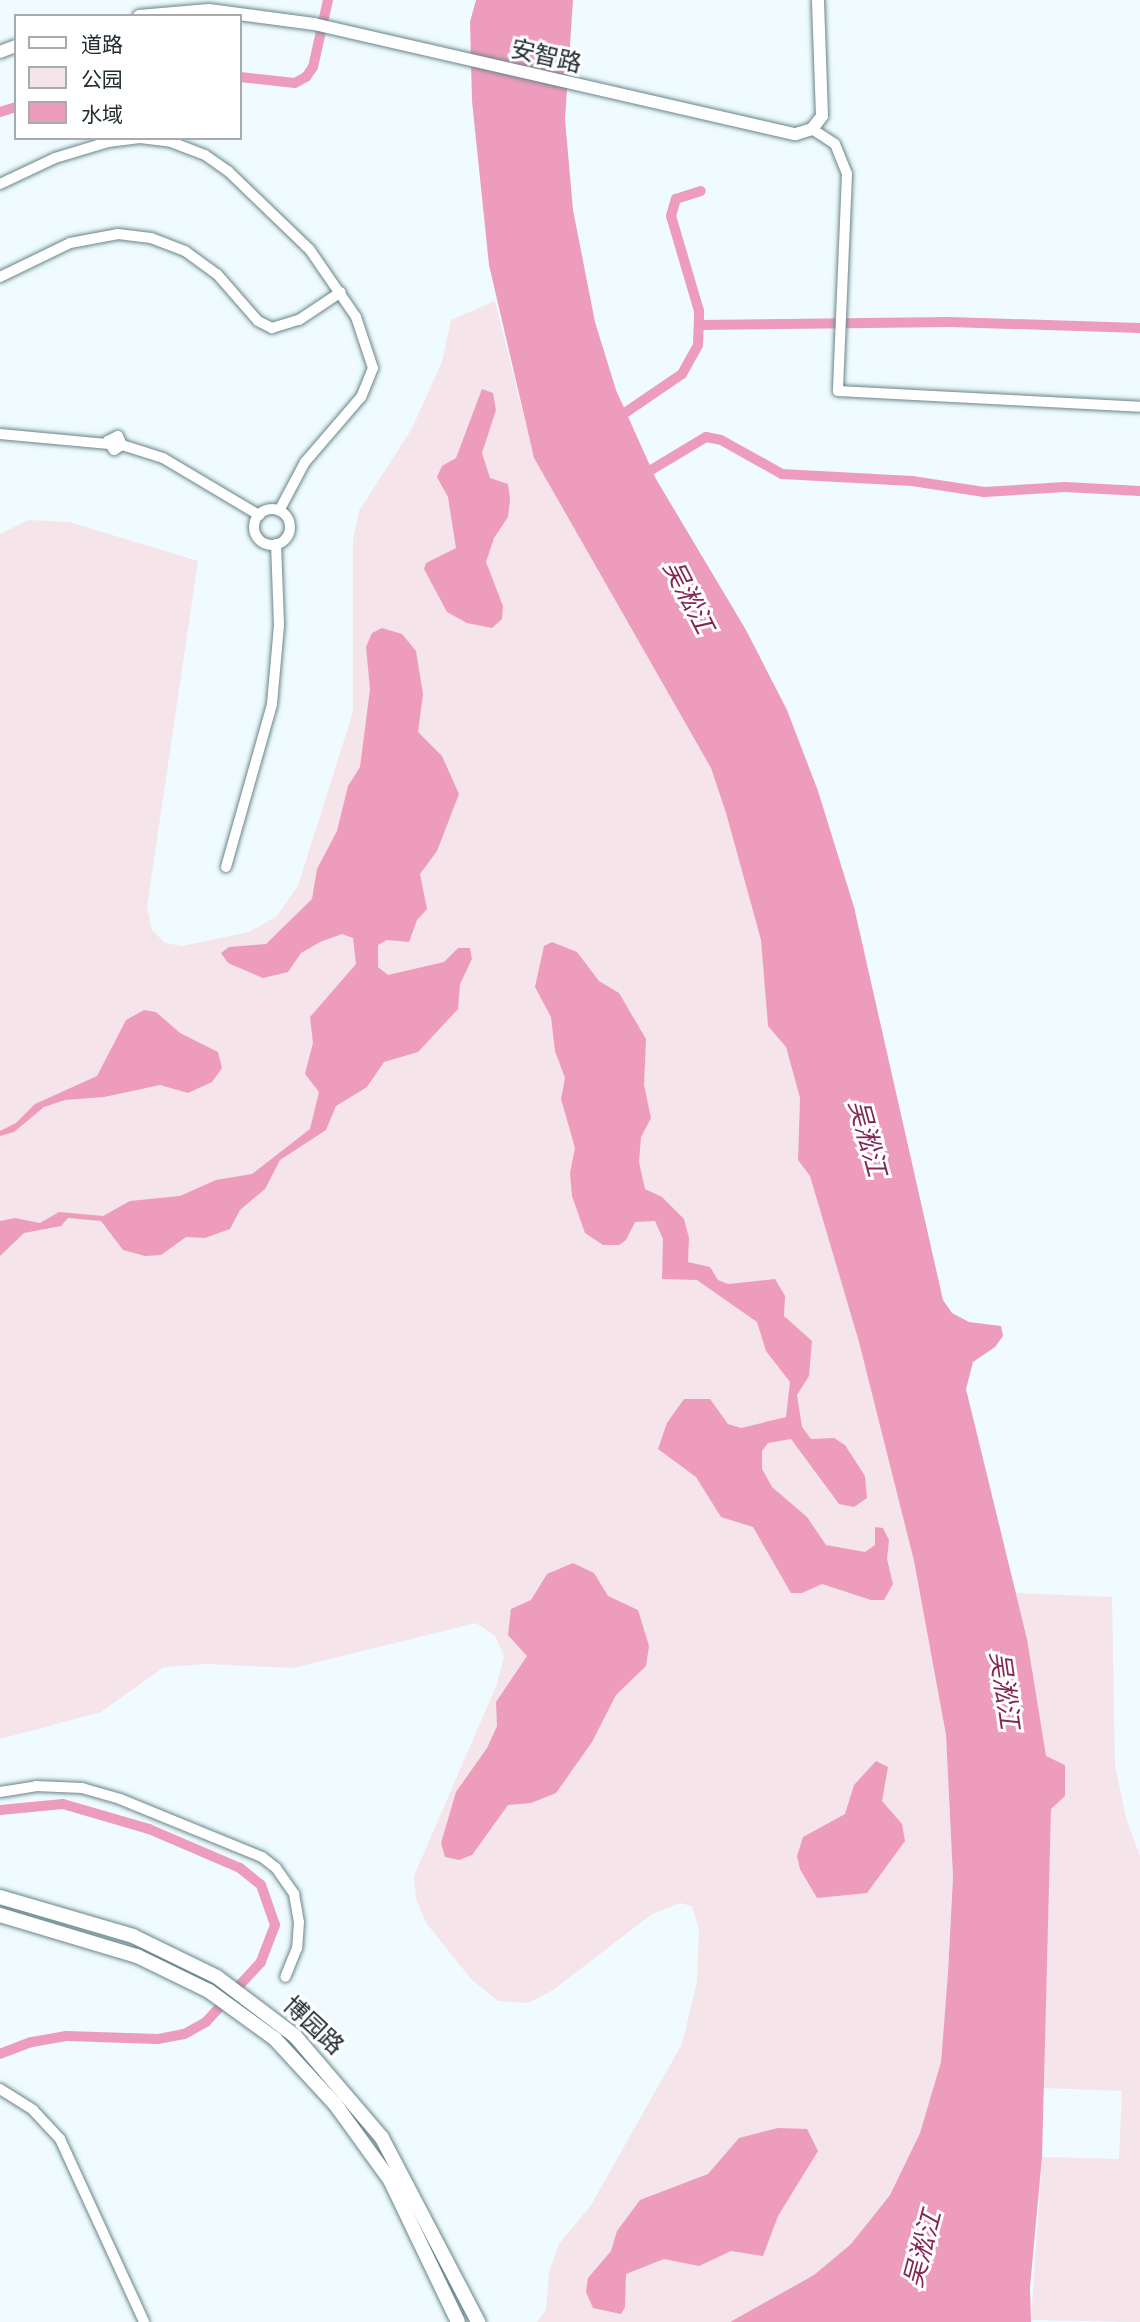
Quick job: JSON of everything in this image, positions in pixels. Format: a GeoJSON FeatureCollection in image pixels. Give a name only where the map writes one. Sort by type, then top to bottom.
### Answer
{"type":"FeatureCollection","features":[{"type":"Feature","properties":{"kind":"main road","name":"博园路"},"geometry":{"type":"LineString","coordinates":[[0,1897],[133,1936],[217,1977],[251,2002],[324,2065],[382,2138],[478,2322]]}},
{"type":"Feature","properties":{"kind":"main road","name":"博园路"},"geometry":{"type":"LineString","coordinates":[[0,1915],[137,1956],[209,1991],[240,2012],[309,2073],[363,2141],[396,2190],[458,2322]]}},
{"type":"Feature","properties":{"kind":"street"},"geometry":{"type":"LineString","coordinates":[[818,0],[822,116],[812,129],[835,144],[847,174],[838,391],[1140,407]]}},
{"type":"Feature","properties":{"kind":"street","name":"安智路"},"geometry":{"type":"LineString","coordinates":[[162,14],[209,10],[239,14]]}},
{"type":"Feature","properties":{"kind":"street","name":"安智路"},"geometry":{"type":"LineString","coordinates":[[242,14],[314,24],[761,130],[796,134],[812,129]]}},
{"type":"Feature","properties":{"kind":"street"},"geometry":{"type":"LineString","coordinates":[[0,184],[55,158],[108,142],[124,140]]}},
{"type":"Feature","properties":{"kind":"street"},"geometry":{"type":"LineString","coordinates":[[151,140],[188,147],[229,172],[274,211],[341,292],[362,330],[372,362],[362,397],[305,462],[279,511]]}},
{"type":"Feature","properties":{"kind":"street"},"geometry":{"type":"LineString","coordinates":[[0,277],[70,243],[118,234],[151,239],[186,251],[217,274],[258,321],[272,328],[299,320],[341,292]]}},
{"type":"Feature","properties":{"kind":"street"},"geometry":{"type":"LineString","coordinates":[[0,434],[107,444],[115,435],[122,444],[202,477],[259,515],[279,511]]}},
{"type":"Feature","properties":{"kind":"street"},"geometry":{"type":"LineString","coordinates":[[226,867],[272,704],[279,625],[276,544],[290,529],[279,511]]}},
{"type":"Feature","properties":{"kind":"street"},"geometry":{"type":"LineString","coordinates":[[259,515],[256,533],[266,544],[276,544]]}},
{"type":"Feature","properties":{"kind":"street"},"geometry":{"type":"LineString","coordinates":[[0,1792],[36,1786],[82,1788],[120,1799],[262,1857],[293,1894],[299,1922],[297,1948],[285,1977]]}},
{"type":"Feature","properties":{"kind":"street"},"geometry":{"type":"LineString","coordinates":[[0,2089],[33,2109],[60,2138],[144,2322]]}},
{"type":"Feature","properties":{"kind":"green space"},"geometry":{"type":"Polygon","coordinates":[[[495,301],[534,458],[711,768],[726,813],[761,940],[768,1025],[786,1047],[800,1098],[798,1160],[810,1175],[859,1342],[914,1561],[946,1735],[953,1877],[948,1972],[941,2062],[920,2133],[890,2195],[851,2244],[814,2275],[730,2322],[537,2322],[546,2310],[549,2272],[559,2244],[591,2205],[682,2044],[697,1982],[699,1930],[692,1906],[680,1903],[652,1914],[553,1990],[528,2003],[498,2001],[471,1979],[427,1924],[416,1899],[414,1876],[497,1684],[504,1656],[495,1636],[476,1623],[294,1668],[207,1664],[164,1667],[101,1712],[0,1739],[0,534],[29,520],[69,522],[198,561],[147,907],[152,930],[165,943],[182,946],[249,932],[276,917],[298,886],[353,712],[353,540],[359,511],[411,430],[442,362],[451,320],[495,301]]]}},
{"type":"Feature","properties":{"kind":"green space"},"geometry":{"type":"Polygon","coordinates":[[[1016,1593],[1112,1597],[1115,1765],[1126,1818],[1140,1856],[1140,2322],[1031,2320],[1042,2157],[1119,2159],[1122,2091],[1043,2088],[1051,1808],[1027,1639],[1016,1593]]]}},
{"type":"Feature","properties":{"kind":"water","name":"吴淞江"},"geometry":{"type":"Polygon","coordinates":[[[476,0],[573,0],[565,119],[573,210],[595,322],[616,390],[656,479],[746,630],[787,710],[818,791],[854,907],[943,1300],[952,1313],[969,1322],[1001,1326],[1003,1336],[995,1347],[973,1362],[966,1389],[1027,1639],[1046,1756],[1065,1765],[1065,1796],[1051,1809],[1042,2157],[1030,2287],[1031,2322],[730,2322],[814,2275],[851,2244],[890,2195],[920,2133],[941,2062],[948,1973],[953,1877],[946,1735],[914,1561],[859,1342],[810,1176],[798,1160],[800,1098],[786,1047],[768,1026],[761,940],[726,813],[711,768],[534,458],[489,265],[472,101],[470,22],[476,0]]]}},
{"type":"Feature","properties":{"kind":"water"},"geometry":{"type":"Polygon","coordinates":[[[482,389],[493,393],[496,410],[482,453],[490,478],[508,484],[510,499],[508,517],[494,538],[486,562],[503,606],[502,619],[492,628],[467,623],[447,612],[424,569],[426,563],[456,548],[448,497],[437,477],[442,466],[456,458],[482,389]]]}},
{"type":"Feature","properties":{"kind":"water"},"geometry":{"type":"Polygon","coordinates":[[[382,628],[402,634],[416,651],[423,694],[418,732],[442,756],[459,794],[437,851],[420,874],[427,909],[417,920],[409,942],[387,940],[378,945],[378,967],[388,975],[444,962],[458,948],[470,948],[472,959],[460,984],[458,1009],[418,1052],[384,1062],[367,1087],[336,1106],[326,1130],[280,1160],[265,1189],[240,1210],[230,1229],[205,1238],[186,1237],[161,1255],[145,1256],[123,1250],[101,1221],[68,1218],[61,1226],[24,1233],[0,1256],[0,1221],[15,1218],[40,1223],[59,1212],[103,1216],[130,1201],[180,1196],[216,1180],[252,1174],[310,1129],[319,1092],[305,1074],[313,1043],[310,1017],[356,964],[353,938],[342,934],[320,942],[301,953],[288,972],[263,978],[228,963],[221,953],[229,947],[266,944],[312,899],[317,869],[337,831],[348,786],[360,767],[370,689],[366,647],[372,633],[382,628]]]}},
{"type":"Feature","properties":{"kind":"water"},"geometry":{"type":"Polygon","coordinates":[[[552,942],[577,952],[599,981],[619,993],[646,1039],[644,1085],[651,1118],[641,1137],[639,1162],[645,1189],[662,1197],[684,1219],[689,1238],[688,1262],[710,1267],[718,1280],[728,1284],[775,1279],[785,1296],[784,1316],[812,1341],[809,1376],[797,1395],[802,1427],[811,1439],[834,1438],[845,1445],[865,1476],[867,1498],[854,1507],[839,1504],[791,1439],[768,1443],[762,1451],[762,1469],[772,1487],[807,1517],[826,1545],[865,1552],[875,1545],[875,1527],[883,1528],[889,1540],[887,1559],[893,1584],[884,1600],[871,1600],[822,1584],[802,1593],[791,1593],[753,1527],[721,1517],[696,1477],[658,1449],[667,1423],[684,1399],[710,1399],[728,1424],[741,1428],[786,1417],[790,1382],[766,1351],[757,1322],[697,1280],[662,1279],[663,1239],[655,1221],[635,1222],[626,1240],[619,1245],[603,1245],[585,1233],[572,1196],[570,1173],[575,1148],[561,1099],[565,1078],[555,1051],[551,1017],[535,987],[544,946],[552,942]]]}},
{"type":"Feature","properties":{"kind":"water"},"geometry":{"type":"Polygon","coordinates":[[[144,1010],[156,1012],[180,1033],[218,1052],[222,1068],[212,1082],[188,1093],[160,1085],[104,1097],[65,1100],[44,1107],[14,1132],[0,1136],[0,1131],[16,1123],[35,1104],[97,1076],[126,1020],[144,1010]]]}},
{"type":"Feature","properties":{"kind":"water"},"geometry":{"type":"Polygon","coordinates":[[[573,1563],[594,1573],[608,1596],[638,1610],[649,1646],[646,1666],[616,1695],[592,1742],[556,1793],[531,1803],[508,1805],[472,1855],[459,1860],[445,1857],[441,1843],[456,1792],[487,1748],[497,1726],[496,1702],[527,1656],[508,1635],[511,1609],[531,1600],[547,1574],[573,1563]]]}},
{"type":"Feature","properties":{"kind":"water"},"geometry":{"type":"Polygon","coordinates":[[[876,1761],[888,1767],[882,1801],[902,1824],[905,1841],[867,1893],[817,1898],[800,1869],[797,1856],[803,1837],[845,1814],[854,1785],[876,1761]]]}},
{"type":"Feature","properties":{"kind":"water"},"geometry":{"type":"Polygon","coordinates":[[[778,2128],[807,2129],[818,2151],[778,2216],[763,2256],[731,2251],[699,2266],[664,2259],[626,2274],[625,2307],[621,2314],[593,2308],[586,2292],[588,2278],[611,2251],[617,2231],[640,2200],[708,2174],[739,2138],[778,2128]]]}},
{"type":"Feature","properties":{"kind":"waterway"},"geometry":{"type":"LineString","coordinates":[[242,77],[295,83],[306,77],[313,67],[328,0]]}},
{"type":"Feature","properties":{"kind":"waterway"},"geometry":{"type":"LineString","coordinates":[[0,112],[14,108]]}},
{"type":"Feature","properties":{"kind":"waterway"},"geometry":{"type":"LineString","coordinates":[[616,419],[682,374],[698,345],[699,311],[671,216],[676,199],[701,191]]}},
{"type":"Feature","properties":{"kind":"waterway"},"geometry":{"type":"LineString","coordinates":[[701,325],[950,322],[1140,328]]}},
{"type":"Feature","properties":{"kind":"waterway"},"geometry":{"type":"LineString","coordinates":[[641,476],[706,437],[721,440],[782,474],[912,481],[984,492],[1065,487],[1140,491]]}},
{"type":"Feature","properties":{"kind":"waterway"},"geometry":{"type":"LineString","coordinates":[[0,1810],[63,1804],[149,1829],[240,1868],[261,1885],[275,1925],[261,1962],[206,2022],[184,2034],[158,2039],[66,2036],[31,2042],[0,2054]]}}]}
